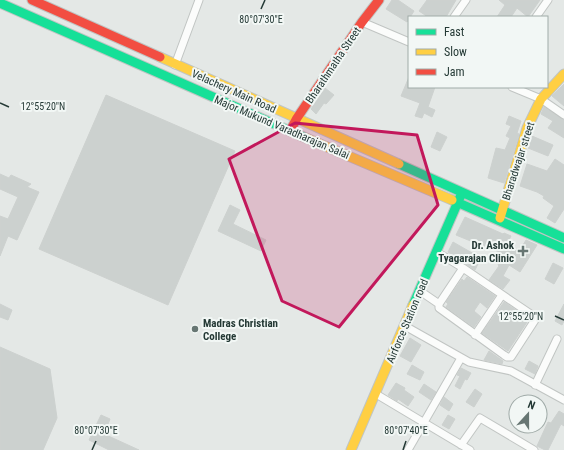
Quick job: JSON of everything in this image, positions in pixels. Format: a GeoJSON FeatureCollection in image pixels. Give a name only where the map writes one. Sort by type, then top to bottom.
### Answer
{"type":"FeatureCollection","features":[{"type":"Feature","properties":{"kind":"main road","name":"Velachery Main Road"},"geometry":{"type":"LineString","coordinates":[[32,0],[502,210]]}},
{"type":"Feature","properties":{"kind":"main road","name":"Bharathmatha Street"},"geometry":{"type":"LineString","coordinates":[[290,131],[296,118],[362,22],[379,0]]}},
{"type":"Feature","properties":{"kind":"main road","name":"Major Mukund Varadharajan Salai"},"geometry":{"type":"LineString","coordinates":[[0,3],[290,131],[458,202],[564,249]]}},
{"type":"Feature","properties":{"kind":"main road","name":"Bharadwajar street"},"geometry":{"type":"LineString","coordinates":[[499,220],[527,128],[541,99],[564,74]]}},
{"type":"Feature","properties":{"kind":"main road","name":"Airforce Station road"},"geometry":{"type":"LineString","coordinates":[[350,450],[376,394],[462,192]]}},
{"type":"Feature","properties":{"kind":"main road"},"geometry":{"type":"LineString","coordinates":[[502,210],[564,238]]}},
{"type":"Feature","properties":{"kind":"street"},"geometry":{"type":"LineString","coordinates":[[175,65],[199,0]]}},
{"type":"Feature","properties":{"kind":"street"},"geometry":{"type":"LineString","coordinates":[[455,16],[466,0]]}},
{"type":"Feature","properties":{"kind":"street"},"geometry":{"type":"LineString","coordinates":[[537,16],[548,0]]}},
{"type":"Feature","properties":{"kind":"street"},"geometry":{"type":"LineString","coordinates":[[362,22],[408,42]]}},
{"type":"Feature","properties":{"kind":"street"},"geometry":{"type":"LineString","coordinates":[[514,88],[541,99],[564,115]]}},
{"type":"Feature","properties":{"kind":"street"},"geometry":{"type":"LineString","coordinates":[[437,252],[463,268],[535,317],[535,320],[511,357],[504,355],[439,308],[440,304],[463,268]]}},
{"type":"Feature","properties":{"kind":"street"},"geometry":{"type":"LineString","coordinates":[[420,291],[440,304]]}},
{"type":"Feature","properties":{"kind":"street"},"geometry":{"type":"LineString","coordinates":[[475,335],[502,295]]}},
{"type":"Feature","properties":{"kind":"street"},"geometry":{"type":"LineString","coordinates":[[405,326],[469,362],[510,371],[564,400]]}},
{"type":"Feature","properties":{"kind":"street"},"geometry":{"type":"LineString","coordinates":[[536,385],[557,340]]}},
{"type":"Feature","properties":{"kind":"street"},"geometry":{"type":"LineString","coordinates":[[408,450],[461,358]]}},
{"type":"Feature","properties":{"kind":"street"},"geometry":{"type":"LineString","coordinates":[[376,394],[470,450]]}},
{"type":"Feature","properties":{"kind":"street"},"geometry":{"type":"LineString","coordinates":[[461,444],[480,418],[534,450]]}},
{"type":"Feature","properties":{"kind":"highlighted area"},"geometry":{"type":"Polygon","coordinates":[[[295,123],[417,135],[438,205],[339,327],[282,301],[229,159],[295,123]]]}},
{"type":"Feature","properties":{"kind":"building"},"geometry":{"type":"Polygon","coordinates":[[[392,0],[398,0],[414,11],[411,16],[408,16],[407,22],[386,9],[392,0]]]}},
{"type":"Feature","properties":{"kind":"building"},"geometry":{"type":"Polygon","coordinates":[[[427,0],[456,0],[447,16],[426,16],[419,11],[427,0]]]}},
{"type":"Feature","properties":{"kind":"building"},"geometry":{"type":"Polygon","coordinates":[[[499,0],[540,0],[529,16],[517,8],[512,16],[498,16],[505,5],[499,0]]]}},
{"type":"Feature","properties":{"kind":"building"},"geometry":{"type":"Polygon","coordinates":[[[408,79],[408,88],[435,88],[428,107],[435,110],[432,117],[424,113],[422,118],[415,116],[420,103],[401,96],[408,79]]]}},
{"type":"Feature","properties":{"kind":"building"},"geometry":{"type":"Polygon","coordinates":[[[564,84],[564,106],[552,96],[564,84]]]}},
{"type":"Feature","properties":{"kind":"building"},"geometry":{"type":"Polygon","coordinates":[[[325,88],[334,95],[326,104],[324,103],[316,114],[311,109],[325,88]]]}},
{"type":"Feature","properties":{"kind":"building"},"geometry":{"type":"Polygon","coordinates":[[[106,95],[235,151],[168,305],[39,249],[106,95]]]}},
{"type":"Feature","properties":{"kind":"building"},"geometry":{"type":"Polygon","coordinates":[[[544,107],[564,120],[564,138],[548,128],[553,121],[541,114],[544,107]]]}},
{"type":"Feature","properties":{"kind":"building"},"geometry":{"type":"Polygon","coordinates":[[[509,116],[521,121],[517,133],[519,134],[504,183],[488,178],[496,148],[505,150],[510,138],[506,136],[511,126],[506,124],[509,116]]]}},
{"type":"Feature","properties":{"kind":"building"},"geometry":{"type":"Polygon","coordinates":[[[437,132],[447,137],[440,151],[431,147],[437,132]]]}},
{"type":"Feature","properties":{"kind":"building"},"geometry":{"type":"Polygon","coordinates":[[[532,136],[553,145],[548,156],[528,148],[532,136]]]}},
{"type":"Feature","properties":{"kind":"building"},"geometry":{"type":"Polygon","coordinates":[[[555,159],[564,165],[564,209],[555,223],[547,218],[554,206],[543,198],[544,196],[520,186],[527,164],[547,171],[555,159]]]}},
{"type":"Feature","properties":{"kind":"building"},"geometry":{"type":"Polygon","coordinates":[[[0,174],[9,178],[11,175],[31,184],[27,187],[39,192],[17,240],[8,236],[0,256],[0,216],[8,219],[18,197],[0,189],[0,174]]]}},
{"type":"Feature","properties":{"kind":"building"},"geometry":{"type":"Polygon","coordinates":[[[230,205],[240,210],[233,224],[266,240],[261,251],[218,231],[230,205]]]}},
{"type":"Feature","properties":{"kind":"building"},"geometry":{"type":"Polygon","coordinates":[[[465,217],[503,234],[504,233],[511,236],[507,244],[520,250],[526,240],[537,245],[520,272],[509,265],[503,276],[510,280],[503,289],[489,280],[499,266],[498,265],[504,254],[456,235],[465,217]]]}},
{"type":"Feature","properties":{"kind":"building"},"geometry":{"type":"Polygon","coordinates":[[[453,242],[481,258],[475,270],[448,252],[453,242]]]}},
{"type":"Feature","properties":{"kind":"building"},"geometry":{"type":"Polygon","coordinates":[[[553,263],[563,268],[554,284],[545,279],[553,263]]]}},
{"type":"Feature","properties":{"kind":"building"},"geometry":{"type":"Polygon","coordinates":[[[467,277],[495,296],[487,308],[480,302],[474,311],[481,317],[474,327],[446,307],[448,304],[446,302],[462,279],[464,281],[467,277]]]}},
{"type":"Feature","properties":{"kind":"building"},"geometry":{"type":"Polygon","coordinates":[[[504,302],[529,319],[508,351],[482,333],[504,302]]]}},
{"type":"Feature","properties":{"kind":"building"},"geometry":{"type":"Polygon","coordinates":[[[0,304],[12,310],[8,320],[0,317],[0,304]]]}},
{"type":"Feature","properties":{"kind":"building"},"geometry":{"type":"Polygon","coordinates":[[[564,304],[564,321],[562,325],[555,321],[564,304]]]}},
{"type":"Feature","properties":{"kind":"building"},"geometry":{"type":"Polygon","coordinates":[[[410,338],[421,345],[411,362],[400,356],[410,338]]]}},
{"type":"Feature","properties":{"kind":"building"},"geometry":{"type":"Polygon","coordinates":[[[0,347],[50,369],[57,418],[43,450],[0,450],[0,347]]]}},
{"type":"Feature","properties":{"kind":"building"},"geometry":{"type":"Polygon","coordinates":[[[489,351],[503,361],[502,364],[484,360],[489,351]]]}},
{"type":"Feature","properties":{"kind":"building"},"geometry":{"type":"Polygon","coordinates":[[[529,361],[538,366],[535,374],[525,369],[529,361]]]}},
{"type":"Feature","properties":{"kind":"building"},"geometry":{"type":"Polygon","coordinates":[[[412,365],[424,372],[420,380],[407,374],[412,365]]]}},
{"type":"Feature","properties":{"kind":"building"},"geometry":{"type":"Polygon","coordinates":[[[461,368],[471,373],[467,380],[465,379],[460,389],[455,386],[460,376],[457,375],[461,368]]]}},
{"type":"Feature","properties":{"kind":"building"},"geometry":{"type":"Polygon","coordinates":[[[396,383],[405,388],[404,390],[414,397],[408,406],[398,399],[397,401],[388,395],[396,383]]]}},
{"type":"Feature","properties":{"kind":"building"},"geometry":{"type":"Polygon","coordinates":[[[424,384],[436,392],[431,400],[419,392],[424,384]]]}},
{"type":"Feature","properties":{"kind":"building"},"geometry":{"type":"Polygon","coordinates":[[[475,389],[482,394],[474,407],[466,402],[475,389]]]}},
{"type":"Feature","properties":{"kind":"building"},"geometry":{"type":"Polygon","coordinates":[[[444,397],[453,404],[449,411],[440,405],[444,397]]]}},
{"type":"Feature","properties":{"kind":"building"},"geometry":{"type":"Polygon","coordinates":[[[559,411],[564,414],[564,426],[561,424],[548,450],[545,450],[537,446],[542,434],[548,434],[548,422],[551,423],[559,411]]]}},
{"type":"Feature","properties":{"kind":"building"},"geometry":{"type":"Polygon","coordinates":[[[101,415],[110,419],[104,434],[139,450],[109,450],[89,440],[101,415]]]}},
{"type":"Feature","properties":{"kind":"building"},"geometry":{"type":"Polygon","coordinates":[[[448,415],[455,419],[449,429],[442,425],[448,415]]]}},
{"type":"Feature","properties":{"kind":"traffic: fast"},"geometry":{"type":"LineString","coordinates":[[0,3],[306,138]]}},
{"type":"Feature","properties":{"kind":"traffic: fast"},"geometry":{"type":"LineString","coordinates":[[399,164],[564,238]]}},
{"type":"Feature","properties":{"kind":"traffic: fast"},"geometry":{"type":"LineString","coordinates":[[413,305],[461,195]]}},
{"type":"Feature","properties":{"kind":"traffic: fast"},"geometry":{"type":"LineString","coordinates":[[452,200],[564,249]]}},
{"type":"Feature","properties":{"kind":"traffic: slow"},"geometry":{"type":"LineString","coordinates":[[160,57],[399,164]]}},
{"type":"Feature","properties":{"kind":"traffic: slow"},"geometry":{"type":"LineString","coordinates":[[500,218],[527,128],[541,99],[564,74]]}},
{"type":"Feature","properties":{"kind":"traffic: slow"},"geometry":{"type":"LineString","coordinates":[[306,138],[452,200]]}},
{"type":"Feature","properties":{"kind":"traffic: slow"},"geometry":{"type":"LineString","coordinates":[[351,450],[413,305]]}},
{"type":"Feature","properties":{"kind":"traffic: jam"},"geometry":{"type":"LineString","coordinates":[[32,0],[160,57]]}},
{"type":"Feature","properties":{"kind":"traffic: jam"},"geometry":{"type":"LineString","coordinates":[[290,131],[297,118],[362,22],[379,0]]}},
{"type":"Feature","properties":{"kind":"place","name":"Dr. Ashok Tyagarajan Clinic"},"geometry":{"type":"Point","coordinates":[523,251]}},
{"type":"Feature","properties":{"kind":"place","name":"Madras Christian College"},"geometry":{"type":"Point","coordinates":[195,329]}}]}
